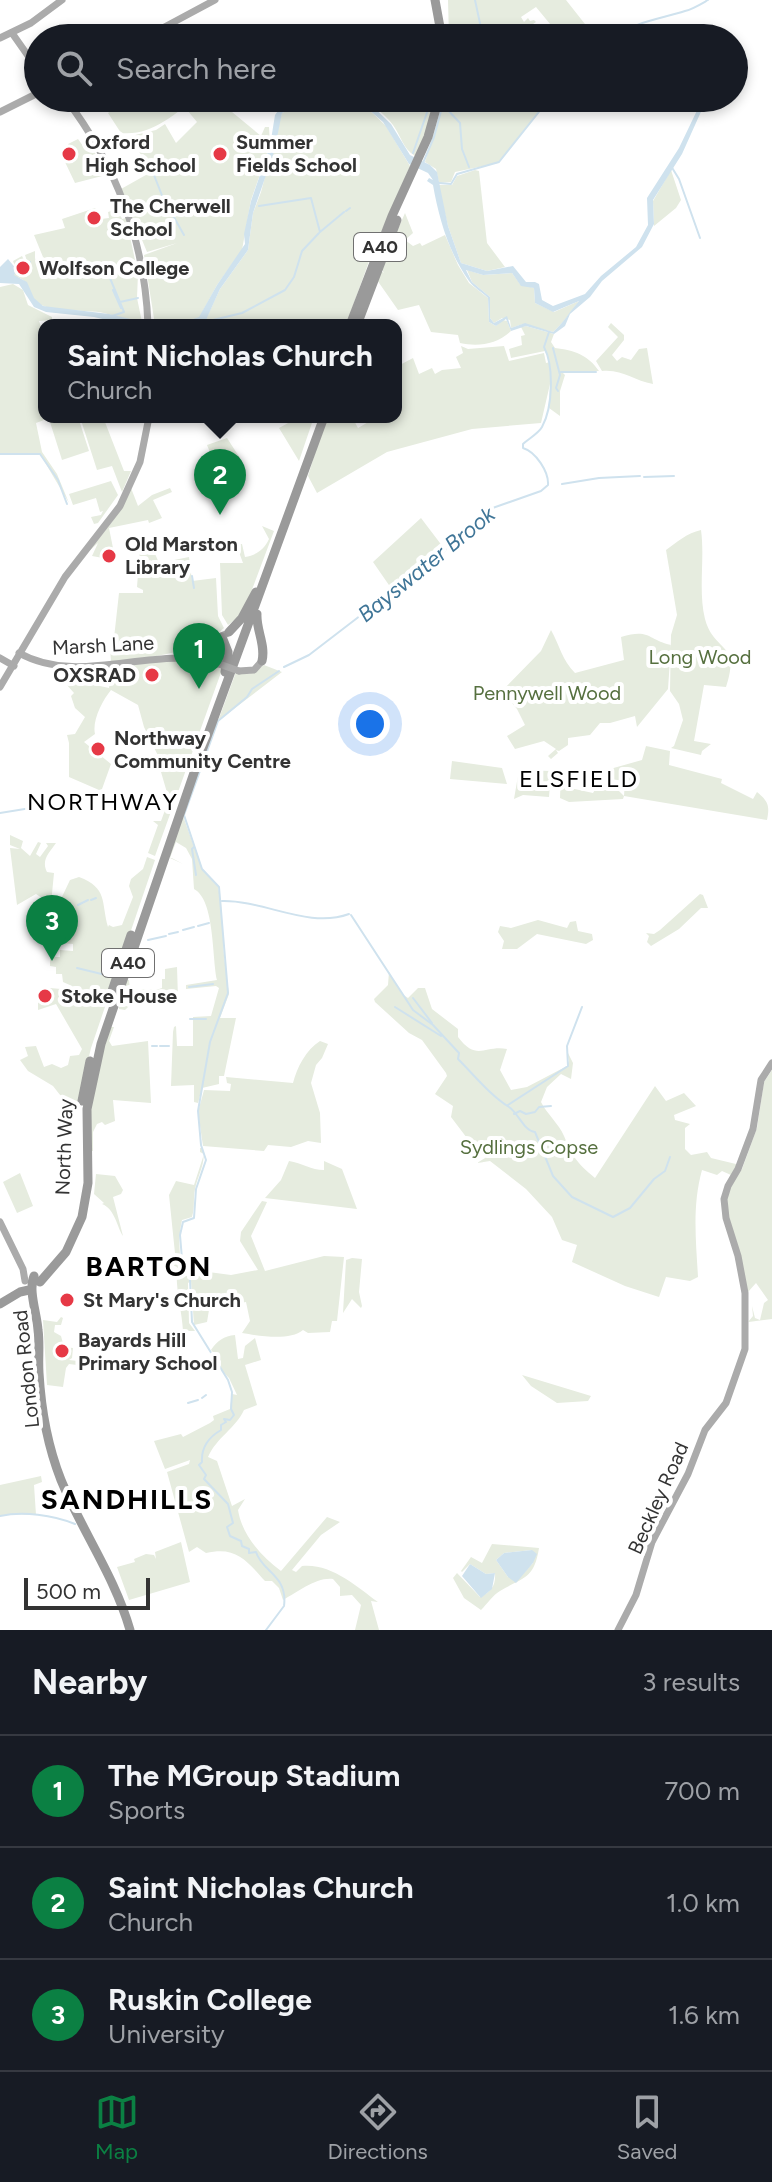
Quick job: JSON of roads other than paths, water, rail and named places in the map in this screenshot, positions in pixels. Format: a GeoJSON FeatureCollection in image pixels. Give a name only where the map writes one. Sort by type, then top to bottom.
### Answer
{"type":"FeatureCollection","features":[{"type":"Feature","properties":{"kind":"highway"},"geometry":{"type":"LineString","coordinates":[[437,0],[441,24]]}},
{"type":"Feature","properties":{"kind":"highway","name":"A40"},"geometry":{"type":"LineString","coordinates":[[352,319],[380,246],[421,157],[437,112]]}},
{"type":"Feature","properties":{"kind":"highway","name":"A40"},"geometry":{"type":"LineString","coordinates":[[359,319],[415,170]]}},
{"type":"Feature","properties":{"kind":"highway","name":"A40"},"geometry":{"type":"LineString","coordinates":[[94,1057],[269,573],[319,423]]}},
{"type":"Feature","properties":{"kind":"highway","name":"A40"},"geometry":{"type":"LineString","coordinates":[[94,1057],[223,670],[256,592],[319,423]]}},
{"type":"Feature","properties":{"kind":"highway"},"geometry":{"type":"LineString","coordinates":[[262,661],[264,653],[257,616],[269,573]]}},
{"type":"Feature","properties":{"kind":"highway"},"geometry":{"type":"LineString","coordinates":[[223,670],[228,652],[228,632],[242,618],[256,592]]}},
{"type":"Feature","properties":{"kind":"highway"},"geometry":{"type":"LineString","coordinates":[[241,648],[252,632],[260,639]]}},
{"type":"Feature","properties":{"kind":"highway","name":"North Way"},"geometry":{"type":"LineString","coordinates":[[0,1303],[32,1291],[70,1234],[79,1210],[84,1177],[82,1100],[94,1057]]}},
{"type":"Feature","properties":{"kind":"highway"},"geometry":{"type":"LineString","coordinates":[[0,1303],[18,1293],[32,1291]]}},
{"type":"Feature","properties":{"kind":"highway"},"geometry":{"type":"LineString","coordinates":[[18,1293],[29,1295],[32,1291]]}},
{"type":"Feature","properties":{"kind":"highway","name":"London Road"},"geometry":{"type":"LineString","coordinates":[[32,1291],[52,1445]]}},
{"type":"Feature","properties":{"kind":"highway","name":"London Road"},"geometry":{"type":"LineString","coordinates":[[32,1291],[39,1372],[52,1445]]}},
{"type":"Feature","properties":{"kind":"highway"},"geometry":{"type":"LineString","coordinates":[[52,1445],[89,1534],[116,1582],[133,1630]]}},
{"type":"Feature","properties":{"kind":"main road"},"geometry":{"type":"LineString","coordinates":[[26,24],[62,0]]}},
{"type":"Feature","properties":{"kind":"main road"},"geometry":{"type":"LineString","coordinates":[[170,24],[215,0]]}},
{"type":"Feature","properties":{"kind":"main road"},"geometry":{"type":"LineString","coordinates":[[0,38],[24,25]]}},
{"type":"Feature","properties":{"kind":"main road"},"geometry":{"type":"LineString","coordinates":[[12,33],[24,50]]}},
{"type":"Feature","properties":{"kind":"main road"},"geometry":{"type":"LineString","coordinates":[[0,112],[24,100]]}},
{"type":"Feature","properties":{"kind":"main road"},"geometry":{"type":"LineString","coordinates":[[74,112],[96,144],[127,207],[140,256],[147,319]]}},
{"type":"Feature","properties":{"kind":"main road"},"geometry":{"type":"LineString","coordinates":[[0,687],[25,653],[76,563],[120,506],[140,462],[148,423]]}},
{"type":"Feature","properties":{"kind":"main road"},"geometry":{"type":"LineString","coordinates":[[169,657],[198,648],[228,632]]}},
{"type":"Feature","properties":{"kind":"main road"},"geometry":{"type":"LineString","coordinates":[[196,658],[198,648]]}},
{"type":"Feature","properties":{"kind":"main road","name":"Marsh Lane"},"geometry":{"type":"LineString","coordinates":[[25,653],[61,666],[132,663],[169,657],[196,658],[223,670],[239,671],[254,670],[262,661]]}},
{"type":"Feature","properties":{"kind":"main road"},"geometry":{"type":"LineString","coordinates":[[0,659],[13,666]]}},
{"type":"Feature","properties":{"kind":"main road","name":"Beckley Road"},"geometry":{"type":"LineString","coordinates":[[618,1630],[631,1606],[652,1542],[688,1474],[705,1430],[722,1409],[745,1349],[747,1313],[738,1256],[726,1218],[725,1193],[753,1129],[761,1080],[772,1063]]}},
{"type":"Feature","properties":{"kind":"main road","name":"London Road"},"geometry":{"type":"LineString","coordinates":[[0,1222],[32,1291]]}},
{"type":"Feature","properties":{"kind":"water"},"geometry":{"type":"Polygon","coordinates":[[[284,112],[253,213],[248,250],[220,289],[206,319],[193,319],[199,317],[245,244],[251,201],[270,146],[275,115],[284,112]]]}},
{"type":"Feature","properties":{"kind":"water"},"geometry":{"type":"Polygon","coordinates":[[[372,112],[378,112],[391,124],[410,155],[437,172],[448,226],[461,263],[487,271],[513,266],[526,282],[539,284],[542,300],[553,306],[585,294],[636,247],[648,225],[647,198],[679,148],[696,112],[701,112],[682,154],[653,200],[654,224],[642,247],[602,281],[590,297],[570,314],[565,326],[554,334],[526,326],[511,331],[506,319],[496,326],[489,322],[488,298],[469,281],[450,247],[433,185],[427,181],[429,178],[433,180],[428,173],[409,164],[383,122],[372,112]],[[466,270],[472,282],[490,297],[490,318],[494,323],[507,316],[511,328],[525,323],[553,332],[579,301],[553,312],[535,303],[534,288],[521,286],[512,273],[483,275],[466,270]]]}},
{"type":"Feature","properties":{"kind":"water"},"geometry":{"type":"Polygon","coordinates":[[[8,259],[17,270],[14,275],[27,282],[34,298],[43,306],[130,319],[46,312],[34,307],[19,284],[0,283],[0,267],[8,259]]]}},
{"type":"Feature","properties":{"kind":"water"},"geometry":{"type":"Polygon","coordinates":[[[532,1550],[537,1554],[533,1563],[516,1583],[496,1560],[504,1553],[532,1550]]]}},
{"type":"Feature","properties":{"kind":"water"},"geometry":{"type":"Polygon","coordinates":[[[470,1564],[486,1574],[495,1573],[492,1589],[481,1598],[462,1576],[470,1564]]]}},
{"type":"Feature","properties":{"kind":"waterway"},"geometry":{"type":"LineString","coordinates":[[475,0],[480,24]]}},
{"type":"Feature","properties":{"kind":"waterway"},"geometry":{"type":"LineString","coordinates":[[641,24],[688,10],[708,0]]}},
{"type":"Feature","properties":{"kind":"waterway"},"geometry":{"type":"LineString","coordinates":[[413,153],[427,112]]}},
{"type":"Feature","properties":{"kind":"waterway"},"geometry":{"type":"LineString","coordinates":[[423,163],[441,112]]}},
{"type":"Feature","properties":{"kind":"waterway"},"geometry":{"type":"LineString","coordinates":[[450,112],[460,123],[462,149],[469,167]]}},
{"type":"Feature","properties":{"kind":"waterway"},"geometry":{"type":"LineString","coordinates":[[439,183],[451,184],[457,174],[499,162],[539,112]]}},
{"type":"Feature","properties":{"kind":"waterway"},"geometry":{"type":"LineString","coordinates":[[671,166],[679,179],[700,238]]}},
{"type":"Feature","properties":{"kind":"waterway"},"geometry":{"type":"LineString","coordinates":[[152,170],[163,198],[184,235]]}},
{"type":"Feature","properties":{"kind":"waterway"},"geometry":{"type":"LineString","coordinates":[[259,206],[311,198],[320,232],[344,212]]}},
{"type":"Feature","properties":{"kind":"waterway"},"geometry":{"type":"LineString","coordinates":[[346,211],[350,208]]}},
{"type":"Feature","properties":{"kind":"waterway"},"geometry":{"type":"LineString","coordinates":[[217,319],[242,313],[285,290],[294,277],[302,251],[319,233]]}},
{"type":"Feature","properties":{"kind":"waterway"},"geometry":{"type":"LineString","coordinates":[[16,268],[30,262]]}},
{"type":"Feature","properties":{"kind":"waterway"},"geometry":{"type":"LineString","coordinates":[[105,266],[124,312],[109,317]]}},
{"type":"Feature","properties":{"kind":"waterway"},"geometry":{"type":"LineString","coordinates":[[113,290],[121,308]]}},
{"type":"Feature","properties":{"kind":"waterway"},"geometry":{"type":"LineString","coordinates":[[120,302],[138,298]]}},
{"type":"Feature","properties":{"kind":"waterway","name":"Bayswater Brook"},"geometry":{"type":"LineString","coordinates":[[284,667],[309,655],[408,579],[433,565],[458,534],[487,510],[541,491],[548,485],[541,463],[523,448],[523,444],[540,430],[546,419],[551,375],[544,347],[549,332]]}},
{"type":"Feature","properties":{"kind":"waterway"},"geometry":{"type":"LineString","coordinates":[[553,348],[560,375],[558,391]]}},
{"type":"Feature","properties":{"kind":"waterway"},"geometry":{"type":"LineString","coordinates":[[561,372],[596,372]]}},
{"type":"Feature","properties":{"kind":"waterway"},"geometry":{"type":"LineString","coordinates":[[0,454],[40,454],[58,480],[67,504]]}},
{"type":"Feature","properties":{"kind":"waterway"},"geometry":{"type":"LineString","coordinates":[[562,484],[640,476]]}},
{"type":"Feature","properties":{"kind":"waterway"},"geometry":{"type":"LineString","coordinates":[[644,477],[674,476]]}},
{"type":"Feature","properties":{"kind":"waterway"},"geometry":{"type":"LineString","coordinates":[[192,576],[194,588]]}},
{"type":"Feature","properties":{"kind":"waterway","name":"Bayswater Brook"},"geometry":{"type":"LineString","coordinates":[[266,1630],[284,1606],[282,1587],[256,1552],[249,1553],[241,1541],[230,1536],[227,1527],[233,1523],[228,1504],[204,1479],[206,1475],[199,1465],[207,1443],[221,1430],[221,1425],[226,1422],[224,1419],[230,1420],[234,1415],[228,1380],[192,1322],[190,1280],[182,1259],[180,1235],[183,1222],[194,1218],[196,1189],[206,1160],[201,1145],[198,1111],[210,1042],[228,993],[219,887],[202,869],[184,815],[218,721],[252,689],[279,671]]}},
{"type":"Feature","properties":{"kind":"waterway"},"geometry":{"type":"LineString","coordinates":[[0,813],[37,807]]}},
{"type":"Feature","properties":{"kind":"waterway"},"geometry":{"type":"LineString","coordinates":[[194,847],[196,875]]}},
{"type":"Feature","properties":{"kind":"waterway"},"geometry":{"type":"LineString","coordinates":[[91,900],[96,898]]}},
{"type":"Feature","properties":{"kind":"waterway"},"geometry":{"type":"LineString","coordinates":[[78,905],[88,900]]}},
{"type":"Feature","properties":{"kind":"waterway"},"geometry":{"type":"LineString","coordinates":[[222,901],[318,918],[349,914]]}},
{"type":"Feature","properties":{"kind":"waterway"},"geometry":{"type":"LineString","coordinates":[[351,915],[413,1010],[433,1025],[459,1053],[458,1059],[495,1097],[513,1110],[528,1129],[535,1132],[553,1176],[572,1197],[613,1217],[630,1208],[654,1179],[665,1171],[670,1157]]}},
{"type":"Feature","properties":{"kind":"waterway"},"geometry":{"type":"LineString","coordinates":[[198,926],[209,923]]}},
{"type":"Feature","properties":{"kind":"waterway"},"geometry":{"type":"LineString","coordinates":[[183,930],[194,927]]}},
{"type":"Feature","properties":{"kind":"waterway"},"geometry":{"type":"LineString","coordinates":[[169,934],[178,932]]}},
{"type":"Feature","properties":{"kind":"waterway"},"geometry":{"type":"LineString","coordinates":[[148,940],[166,936]]}},
{"type":"Feature","properties":{"kind":"waterway"},"geometry":{"type":"LineString","coordinates":[[77,968],[114,977]]}},
{"type":"Feature","properties":{"kind":"waterway"},"geometry":{"type":"LineString","coordinates":[[189,987],[213,984]]}},
{"type":"Feature","properties":{"kind":"waterway"},"geometry":{"type":"LineString","coordinates":[[413,998],[432,1023]]}},
{"type":"Feature","properties":{"kind":"waterway"},"geometry":{"type":"LineString","coordinates":[[395,1007],[441,1036]]}},
{"type":"Feature","properties":{"kind":"waterway"},"geometry":{"type":"LineString","coordinates":[[508,1105],[568,1066],[567,1046],[582,1007]]}},
{"type":"Feature","properties":{"kind":"waterway"},"geometry":{"type":"LineString","coordinates":[[190,1019],[206,1019]]}},
{"type":"Feature","properties":{"kind":"waterway"},"geometry":{"type":"LineString","coordinates":[[152,1046],[157,1046]]}},
{"type":"Feature","properties":{"kind":"waterway"},"geometry":{"type":"LineString","coordinates":[[160,1046],[169,1046]]}},
{"type":"Feature","properties":{"kind":"waterway"},"geometry":{"type":"LineString","coordinates":[[514,1114],[520,1111],[526,1114],[535,1112],[539,1107],[551,1106]]}},
{"type":"Feature","properties":{"kind":"waterway"},"geometry":{"type":"LineString","coordinates":[[202,1398],[206,1395]]}},
{"type":"Feature","properties":{"kind":"waterway"},"geometry":{"type":"LineString","coordinates":[[188,1403],[198,1400]]}},
{"type":"Feature","properties":{"kind":"waterway"},"geometry":{"type":"LineString","coordinates":[[0,1516],[38,1515],[75,1524]]}},
{"type":"Feature","properties":{"kind":"place","name":"Oxford High School"},"geometry":{"type":"Point","coordinates":[69,154]}},
{"type":"Feature","properties":{"kind":"place","name":"Summer Fields School"},"geometry":{"type":"Point","coordinates":[220,154]}},
{"type":"Feature","properties":{"kind":"place","name":"The Cherwell School"},"geometry":{"type":"Point","coordinates":[94,218]}},
{"type":"Feature","properties":{"kind":"place","name":"Wolfson College"},"geometry":{"type":"Point","coordinates":[23,268]}},
{"type":"Feature","properties":{"kind":"place","name":"Saint Nicholas Church"},"geometry":{"type":"Point","coordinates":[220,515]}},
{"type":"Feature","properties":{"kind":"place","name":"Old Marston Library"},"geometry":{"type":"Point","coordinates":[109,556]}},
{"type":"Feature","properties":{"kind":"place","name":"OXSRAD"},"geometry":{"type":"Point","coordinates":[152,675]}},
{"type":"Feature","properties":{"kind":"place","name":"The MGroup Stadium"},"geometry":{"type":"Point","coordinates":[199,689]}},
{"type":"Feature","properties":{"kind":"place","name":"Northway Community Centre"},"geometry":{"type":"Point","coordinates":[98,749]}},
{"type":"Feature","properties":{"kind":"place","name":"Ruskin College"},"geometry":{"type":"Point","coordinates":[52,961]}},
{"type":"Feature","properties":{"kind":"place","name":"Stoke House"},"geometry":{"type":"Point","coordinates":[45,996]}},
{"type":"Feature","properties":{"kind":"place","name":"St Mary's Church"},"geometry":{"type":"Point","coordinates":[67,1300]}},
{"type":"Feature","properties":{"kind":"place","name":"Bayards Hill Primary School"},"geometry":{"type":"Point","coordinates":[62,1351]}},
{"type":"Feature","properties":{"kind":"district","name":"ELSFIELD"},"geometry":{"type":"Point","coordinates":[579,779]}},
{"type":"Feature","properties":{"kind":"district","name":"NORTHWAY"},"geometry":{"type":"Point","coordinates":[103,802]}},
{"type":"Feature","properties":{"kind":"district","name":"BARTON"},"geometry":{"type":"Point","coordinates":[149,1266]}},
{"type":"Feature","properties":{"kind":"district","name":"SANDHILLS"},"geometry":{"type":"Point","coordinates":[127,1499]}},
{"type":"Feature","properties":{"kind":"park label","name":"Long Wood"},"geometry":{"type":"Point","coordinates":[700,657]}},
{"type":"Feature","properties":{"kind":"park label","name":"Pennywell Wood"},"geometry":{"type":"Point","coordinates":[547,693]}},
{"type":"Feature","properties":{"kind":"park label","name":"Sydlings Copse"},"geometry":{"type":"Point","coordinates":[529,1147]}}]}
